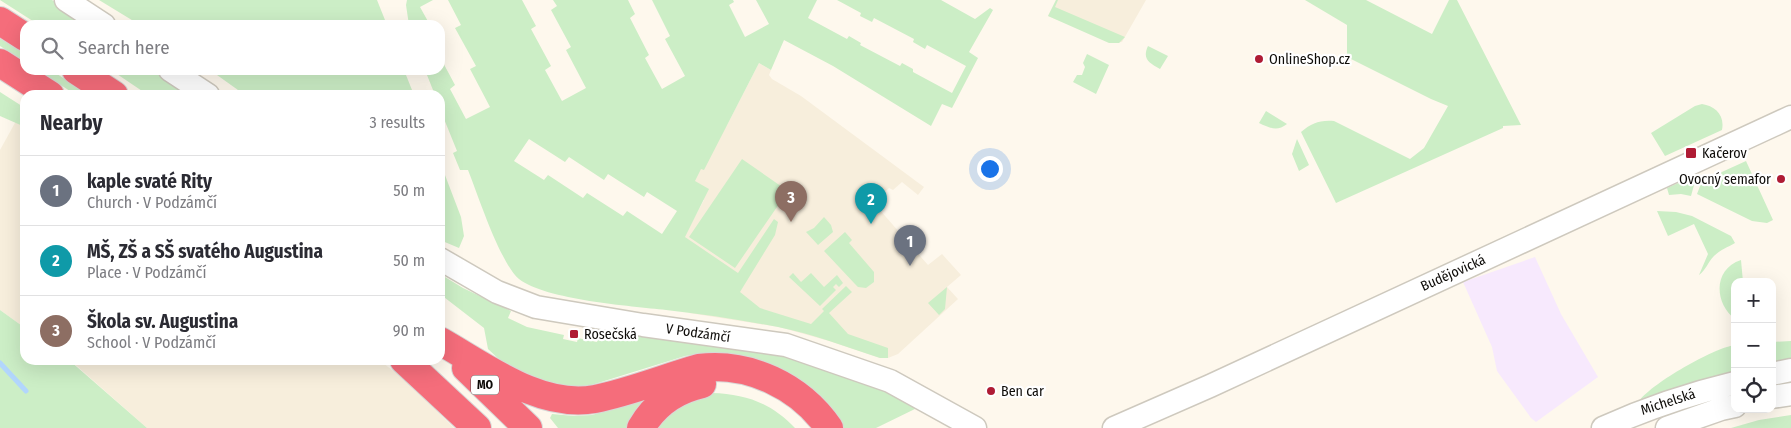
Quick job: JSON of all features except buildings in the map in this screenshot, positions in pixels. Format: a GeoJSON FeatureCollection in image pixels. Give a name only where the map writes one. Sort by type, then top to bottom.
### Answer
{"type":"FeatureCollection","features":[{"type":"Feature","properties":{"kind":"highway"},"geometry":{"type":"LineString","coordinates":[[0,21],[20,34]]}},
{"type":"Feature","properties":{"kind":"highway"},"geometry":{"type":"LineString","coordinates":[[0,63],[42,90]]}},
{"type":"Feature","properties":{"kind":"highway"},"geometry":{"type":"LineString","coordinates":[[84,75],[106,90]]}},
{"type":"Feature","properties":{"kind":"highway"},"geometry":{"type":"LineString","coordinates":[[445,345],[525,389],[552,398],[565,400],[586,400],[610,395],[699,368],[713,366],[744,370],[760,374],[788,389],[801,398],[829,428]]}},
{"type":"Feature","properties":{"kind":"highway","name":"MO"},"geometry":{"type":"LineString","coordinates":[[445,347],[528,428]]}},
{"type":"Feature","properties":{"kind":"highway","name":"MO"},"geometry":{"type":"LineString","coordinates":[[409,365],[477,428]]}},
{"type":"Feature","properties":{"kind":"highway"},"geometry":{"type":"LineString","coordinates":[[641,428],[650,414],[666,399],[692,386],[714,382],[748,385],[771,394],[788,406],[810,428]]}},
{"type":"Feature","properties":{"kind":"street"},"geometry":{"type":"LineString","coordinates":[[66,0],[96,20]]}},
{"type":"Feature","properties":{"kind":"street"},"geometry":{"type":"LineString","coordinates":[[178,75],[200,90]]}},
{"type":"Feature","properties":{"kind":"street","name":"Budějovická"},"geometry":{"type":"LineString","coordinates":[[1114,428],[1210,386],[1791,118]]}},
{"type":"Feature","properties":{"kind":"street","name":"V Podzámčí"},"geometry":{"type":"LineString","coordinates":[[445,262],[497,292],[536,307],[643,325],[786,345],[890,381],[961,422],[975,428]]}},
{"type":"Feature","properties":{"kind":"street"},"geometry":{"type":"LineString","coordinates":[[1776,373],[1791,370]]}},
{"type":"Feature","properties":{"kind":"street","name":"Michelská"},"geometry":{"type":"LineString","coordinates":[[1603,428],[1640,411],[1731,383]]}},
{"type":"Feature","properties":{"kind":"street"},"geometry":{"type":"LineString","coordinates":[[1776,396],[1791,394]]}},
{"type":"Feature","properties":{"kind":"street","name":"Michelská"},"geometry":{"type":"LineString","coordinates":[[1667,428],[1731,407]]}},
{"type":"Feature","properties":{"kind":"shaded area"},"geometry":{"type":"Polygon","coordinates":[[[1056,0],[1146,0],[1122,42],[1114,43],[1048,16],[1056,0]]]}},
{"type":"Feature","properties":{"kind":"shaded area"},"geometry":{"type":"Polygon","coordinates":[[[759,63],[771,70],[769,75],[772,79],[801,96],[924,187],[918,195],[902,182],[893,190],[889,188],[875,202],[928,265],[942,254],[961,275],[947,287],[958,299],[898,354],[888,358],[880,358],[779,327],[689,313],[679,246],[704,200],[671,190],[727,125],[759,63]]]}},
{"type":"Feature","properties":{"kind":"shaded area"},"geometry":{"type":"Polygon","coordinates":[[[20,114],[20,324],[0,310],[0,150],[20,114]]]}},
{"type":"Feature","properties":{"kind":"shaded area"},"geometry":{"type":"Polygon","coordinates":[[[1535,257],[1561,314],[1598,377],[1536,422],[1531,418],[1497,371],[1492,347],[1463,282],[1535,257]]]}},
{"type":"Feature","properties":{"kind":"shaded area"},"geometry":{"type":"Polygon","coordinates":[[[76,365],[386,365],[404,379],[454,428],[147,428],[76,365]]]}},
{"type":"Feature","properties":{"kind":"green space"},"geometry":{"type":"Polygon","coordinates":[[[0,0],[52,0],[83,20],[31,20],[0,0]]]}},
{"type":"Feature","properties":{"kind":"green space"},"geometry":{"type":"Polygon","coordinates":[[[99,0],[377,0],[385,20],[132,20],[99,0]]]}},
{"type":"Feature","properties":{"kind":"green space"},"geometry":{"type":"Polygon","coordinates":[[[407,0],[433,0],[420,7],[427,20],[408,20],[407,0]]]}},
{"type":"Feature","properties":{"kind":"green space"},"geometry":{"type":"Polygon","coordinates":[[[448,0],[522,0],[536,26],[531,29],[551,66],[545,70],[562,101],[586,88],[566,50],[571,47],[551,10],[557,6],[553,0],[628,0],[635,14],[630,18],[649,55],[645,58],[662,89],[685,76],[665,39],[670,36],[652,0],[733,0],[734,2],[729,5],[745,37],[769,24],[756,0],[817,0],[808,18],[847,39],[849,36],[861,43],[860,45],[900,66],[902,63],[913,69],[913,72],[952,93],[966,66],[927,45],[925,49],[913,42],[914,39],[874,18],[872,22],[860,16],[861,13],[837,0],[941,0],[975,19],[990,8],[993,10],[969,52],[978,58],[952,108],[942,104],[931,126],[833,66],[784,40],[771,70],[759,63],[704,170],[701,169],[695,181],[709,189],[685,237],[738,273],[774,219],[778,222],[775,235],[740,292],[760,308],[811,324],[824,311],[822,309],[846,286],[852,292],[829,313],[848,334],[888,348],[888,358],[880,358],[817,337],[778,327],[708,315],[568,297],[548,292],[519,279],[504,259],[468,170],[460,170],[453,153],[457,151],[445,121],[445,90],[433,90],[427,75],[445,75],[445,66],[455,85],[450,89],[466,119],[490,107],[470,69],[476,66],[455,28],[461,25],[448,0]],[[529,139],[514,161],[544,180],[548,175],[583,198],[587,193],[623,216],[627,211],[662,234],[677,211],[647,192],[644,197],[608,174],[604,180],[569,157],[565,162],[529,139]]]}},
{"type":"Feature","properties":{"kind":"green space"},"geometry":{"type":"Polygon","coordinates":[[[1056,0],[1058,0],[1055,7],[1125,37],[1119,43],[1109,43],[1048,16],[1056,0]]]}},
{"type":"Feature","properties":{"kind":"green space"},"geometry":{"type":"Polygon","coordinates":[[[1305,0],[1366,0],[1432,34],[1449,0],[1457,0],[1521,125],[1503,126],[1503,128],[1336,203],[1301,132],[1316,123],[1334,121],[1410,159],[1424,148],[1448,106],[1347,57],[1347,25],[1305,0]]]}},
{"type":"Feature","properties":{"kind":"green space"},"geometry":{"type":"Polygon","coordinates":[[[0,38],[20,51],[20,59],[0,46],[0,38]]]}},
{"type":"Feature","properties":{"kind":"green space"},"geometry":{"type":"Polygon","coordinates":[[[1148,46],[1168,56],[1160,69],[1153,65],[1146,57],[1148,46]]]}},
{"type":"Feature","properties":{"kind":"green space"},"geometry":{"type":"Polygon","coordinates":[[[1087,54],[1109,65],[1096,94],[1073,82],[1077,75],[1082,75],[1085,67],[1083,63],[1087,54]]]}},
{"type":"Feature","properties":{"kind":"green space"},"geometry":{"type":"Polygon","coordinates":[[[46,75],[59,75],[81,90],[68,90],[46,75]]]}},
{"type":"Feature","properties":{"kind":"green space"},"geometry":{"type":"Polygon","coordinates":[[[118,75],[165,75],[188,90],[141,90],[118,75]]]}},
{"type":"Feature","properties":{"kind":"green space"},"geometry":{"type":"Polygon","coordinates":[[[217,75],[406,75],[412,90],[238,90],[217,75]]]}},
{"type":"Feature","properties":{"kind":"green space"},"geometry":{"type":"Polygon","coordinates":[[[0,92],[20,105],[20,125],[0,116],[0,92]]]}},
{"type":"Feature","properties":{"kind":"green space"},"geometry":{"type":"Polygon","coordinates":[[[1702,104],[1718,112],[1722,120],[1722,130],[1665,156],[1651,133],[1695,106],[1702,104]]]}},
{"type":"Feature","properties":{"kind":"green space"},"geometry":{"type":"Polygon","coordinates":[[[1266,111],[1287,124],[1277,129],[1259,123],[1266,111]]]}},
{"type":"Feature","properties":{"kind":"green space"},"geometry":{"type":"Polygon","coordinates":[[[1297,139],[1309,165],[1299,171],[1292,154],[1297,139]]]}},
{"type":"Feature","properties":{"kind":"green space"},"geometry":{"type":"Polygon","coordinates":[[[742,159],[788,191],[735,268],[689,237],[742,159]]]}},
{"type":"Feature","properties":{"kind":"green space"},"geometry":{"type":"Polygon","coordinates":[[[1746,161],[1773,220],[1767,223],[1752,221],[1697,194],[1702,181],[1746,161]]]}},
{"type":"Feature","properties":{"kind":"green space"},"geometry":{"type":"Polygon","coordinates":[[[445,175],[461,217],[464,236],[459,248],[445,242],[445,175]]]}},
{"type":"Feature","properties":{"kind":"green space"},"geometry":{"type":"Polygon","coordinates":[[[1694,176],[1696,178],[1691,196],[1681,194],[1669,195],[1667,188],[1694,176]]]}},
{"type":"Feature","properties":{"kind":"green space"},"geometry":{"type":"Polygon","coordinates":[[[1657,211],[1676,212],[1692,216],[1731,236],[1735,243],[1716,254],[1699,275],[1708,254],[1694,224],[1668,236],[1657,211]]]}},
{"type":"Feature","properties":{"kind":"green space"},"geometry":{"type":"Polygon","coordinates":[[[824,217],[831,225],[833,232],[818,245],[806,232],[814,228],[824,217]]]}},
{"type":"Feature","properties":{"kind":"green space"},"geometry":{"type":"Polygon","coordinates":[[[845,232],[852,240],[849,243],[874,272],[874,282],[866,288],[858,287],[824,251],[845,232]]]}},
{"type":"Feature","properties":{"kind":"green space"},"geometry":{"type":"Polygon","coordinates":[[[1741,260],[1743,278],[1731,278],[1731,315],[1723,304],[1720,296],[1720,287],[1721,278],[1732,264],[1741,260]]]}},
{"type":"Feature","properties":{"kind":"green space"},"geometry":{"type":"Polygon","coordinates":[[[793,273],[801,282],[811,273],[824,287],[837,275],[843,283],[839,287],[836,284],[833,287],[836,290],[820,306],[789,277],[793,273]]]}},
{"type":"Feature","properties":{"kind":"green space"},"geometry":{"type":"Polygon","coordinates":[[[445,277],[463,288],[511,311],[508,318],[527,327],[564,335],[563,339],[577,342],[578,338],[597,342],[599,334],[683,338],[776,354],[865,382],[919,407],[876,428],[834,428],[750,358],[703,353],[685,356],[585,387],[554,386],[524,376],[503,363],[488,349],[484,328],[445,298],[445,277]]]}},
{"type":"Feature","properties":{"kind":"green space"},"geometry":{"type":"Polygon","coordinates":[[[947,287],[945,309],[939,315],[928,303],[947,287]]]}},
{"type":"Feature","properties":{"kind":"green space"},"geometry":{"type":"Polygon","coordinates":[[[0,310],[20,324],[20,365],[75,365],[147,428],[0,428],[0,310]]]}},
{"type":"Feature","properties":{"kind":"green space"},"geometry":{"type":"Polygon","coordinates":[[[1791,341],[1791,359],[1776,362],[1776,342],[1791,341]]]}},
{"type":"Feature","properties":{"kind":"green space"},"geometry":{"type":"Polygon","coordinates":[[[1731,346],[1731,373],[1640,400],[1657,385],[1684,367],[1731,346]]]}},
{"type":"Feature","properties":{"kind":"green space"},"geometry":{"type":"Polygon","coordinates":[[[712,393],[736,395],[767,406],[786,419],[795,428],[651,428],[674,405],[712,393]]]}},
{"type":"Feature","properties":{"kind":"green space"},"geometry":{"type":"Polygon","coordinates":[[[645,399],[646,401],[627,428],[558,428],[550,418],[552,414],[592,415],[645,399]]]}},
{"type":"Feature","properties":{"kind":"green space"},"geometry":{"type":"Polygon","coordinates":[[[1791,415],[1791,428],[1731,428],[1759,420],[1791,415]]]}},
{"type":"Feature","properties":{"kind":"waterway"},"geometry":{"type":"LineString","coordinates":[[0,363],[26,391]]}},
{"type":"Feature","properties":{"kind":"place","name":"OnlineShop.cz"},"geometry":{"type":"Point","coordinates":[1259,59]}},
{"type":"Feature","properties":{"kind":"place","name":"Kačerov"},"geometry":{"type":"Point","coordinates":[1691,153]}},
{"type":"Feature","properties":{"kind":"place","name":"Ovocný semafor"},"geometry":{"type":"Point","coordinates":[1781,179]}},
{"type":"Feature","properties":{"kind":"place","name":"Škola sv. Augustina"},"geometry":{"type":"Point","coordinates":[791,222]}},
{"type":"Feature","properties":{"kind":"place","name":"MŠ, ZŠ a SŠ svatého Augustina"},"geometry":{"type":"Point","coordinates":[871,224]}},
{"type":"Feature","properties":{"kind":"place","name":"kaple svaté Rity"},"geometry":{"type":"Point","coordinates":[910,266]}},
{"type":"Feature","properties":{"kind":"place","name":"Rosečská"},"geometry":{"type":"Point","coordinates":[574,334]}},
{"type":"Feature","properties":{"kind":"place","name":"Ben car"},"geometry":{"type":"Point","coordinates":[991,391]}}]}
